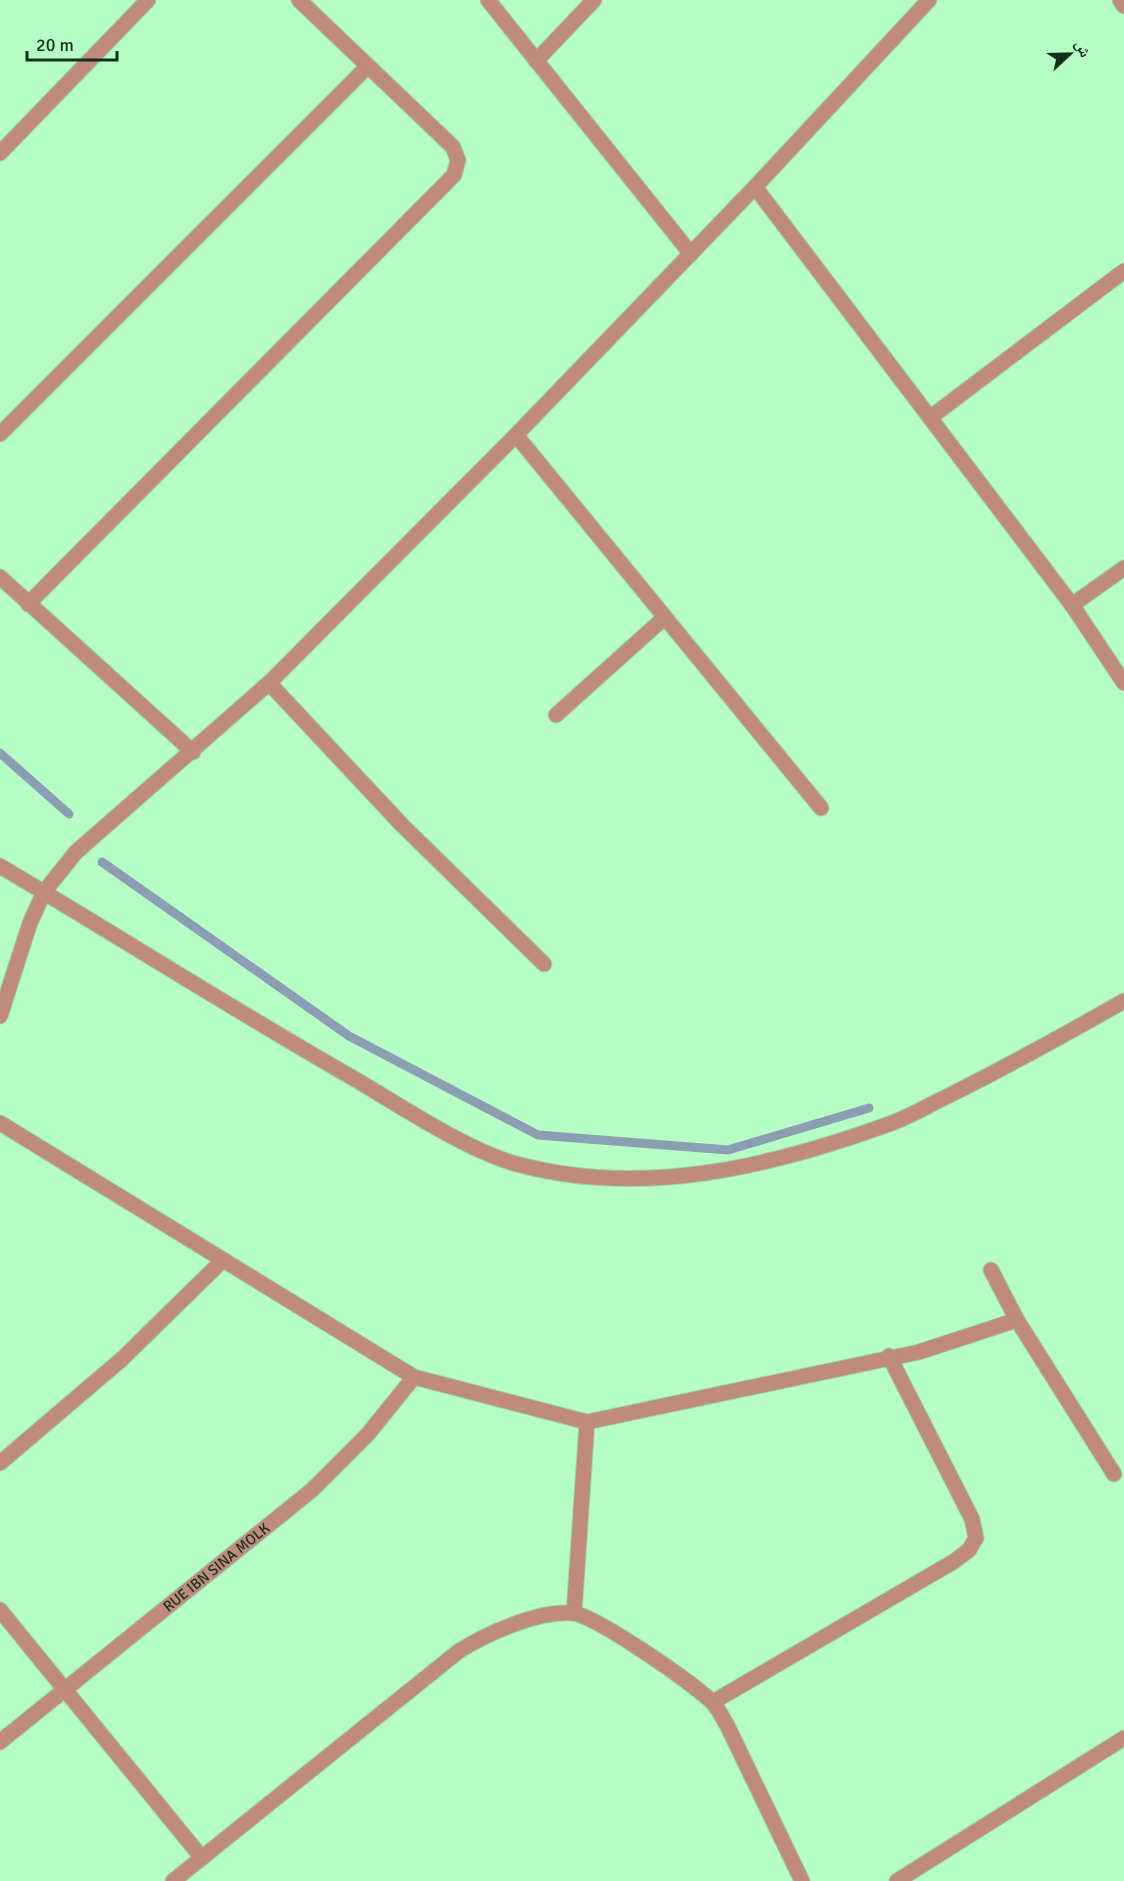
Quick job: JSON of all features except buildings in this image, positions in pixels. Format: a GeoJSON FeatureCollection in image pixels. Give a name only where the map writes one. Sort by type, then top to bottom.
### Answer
{"type":"FeatureCollection","features":[{"type":"Feature","properties":{"kind":"street"},"geometry":{"type":"LineString","coordinates":[[0,153],[148,0]]}},
{"type":"Feature","properties":{"kind":"street"},"geometry":{"type":"LineString","coordinates":[[28,604],[453,175],[458,160],[453,147],[299,0]]}},
{"type":"Feature","properties":{"kind":"street"},"geometry":{"type":"LineString","coordinates":[[488,0],[691,254]]}},
{"type":"Feature","properties":{"kind":"street"},"geometry":{"type":"LineString","coordinates":[[536,61],[594,0]]}},
{"type":"Feature","properties":{"kind":"street"},"geometry":{"type":"LineString","coordinates":[[0,1016],[20,950],[44,892],[76,852],[193,752],[269,683],[516,435],[691,254],[929,0]]}},
{"type":"Feature","properties":{"kind":"street"},"geometry":{"type":"LineString","coordinates":[[1120,0],[1124,6]]}},
{"type":"Feature","properties":{"kind":"street"},"geometry":{"type":"LineString","coordinates":[[0,434],[368,66]]}},
{"type":"Feature","properties":{"kind":"street"},"geometry":{"type":"LineString","coordinates":[[755,187],[1072,605],[1124,683]]}},
{"type":"Feature","properties":{"kind":"street"},"geometry":{"type":"LineString","coordinates":[[931,417],[1124,271]]}},
{"type":"Feature","properties":{"kind":"street"},"geometry":{"type":"LineString","coordinates":[[516,435],[821,808]]}},
{"type":"Feature","properties":{"kind":"street"},"geometry":{"type":"LineString","coordinates":[[1072,605],[1124,568]]}},
{"type":"Feature","properties":{"kind":"street"},"geometry":{"type":"LineString","coordinates":[[0,577],[193,752]]}},
{"type":"Feature","properties":{"kind":"street"},"geometry":{"type":"LineString","coordinates":[[556,716],[664,618]]}},
{"type":"Feature","properties":{"kind":"street"},"geometry":{"type":"LineString","coordinates":[[269,683],[402,825],[544,964]]}},
{"type":"Feature","properties":{"kind":"street"},"geometry":{"type":"LineString","coordinates":[[0,866],[240,1013],[485,1152],[512,1162],[590,1177],[682,1178],[754,1165],[894,1122],[1004,1068],[1124,1001]]}},
{"type":"Feature","properties":{"kind":"street"},"geometry":{"type":"LineString","coordinates":[[0,1123],[414,1377],[587,1422],[929,1349],[1017,1320]]}},
{"type":"Feature","properties":{"kind":"street"},"geometry":{"type":"LineString","coordinates":[[0,1463],[122,1359],[223,1260]]}},
{"type":"Feature","properties":{"kind":"street"},"geometry":{"type":"LineString","coordinates":[[992,1270],[1017,1320],[1114,1474]]}},
{"type":"Feature","properties":{"kind":"street"},"geometry":{"type":"LineString","coordinates":[[712,1702],[953,1562],[969,1550],[976,1538],[972,1519],[889,1356]]}},
{"type":"Feature","properties":{"kind":"street","name":"RUE IBN SINA MOLK"},"geometry":{"type":"LineString","coordinates":[[0,1742],[312,1490],[368,1434],[414,1377]]}},
{"type":"Feature","properties":{"kind":"street"},"geometry":{"type":"LineString","coordinates":[[574,1613],[587,1422]]}},
{"type":"Feature","properties":{"kind":"street"},"geometry":{"type":"LineString","coordinates":[[0,1610],[202,1858]]}},
{"type":"Feature","properties":{"kind":"street"},"geometry":{"type":"LineString","coordinates":[[173,1881],[459,1651],[501,1630],[551,1615],[574,1613],[598,1623],[637,1647],[712,1702],[727,1725],[802,1881]]}},
{"type":"Feature","properties":{"kind":"street"},"geometry":{"type":"LineString","coordinates":[[897,1881],[1124,1738]]}},
{"type":"Feature","properties":{"kind":"waterway"},"geometry":{"type":"LineString","coordinates":[[0,753],[69,814]]}},
{"type":"Feature","properties":{"kind":"waterway"},"geometry":{"type":"LineString","coordinates":[[102,862],[349,1036],[538,1135],[728,1150],[869,1108]]}}]}
